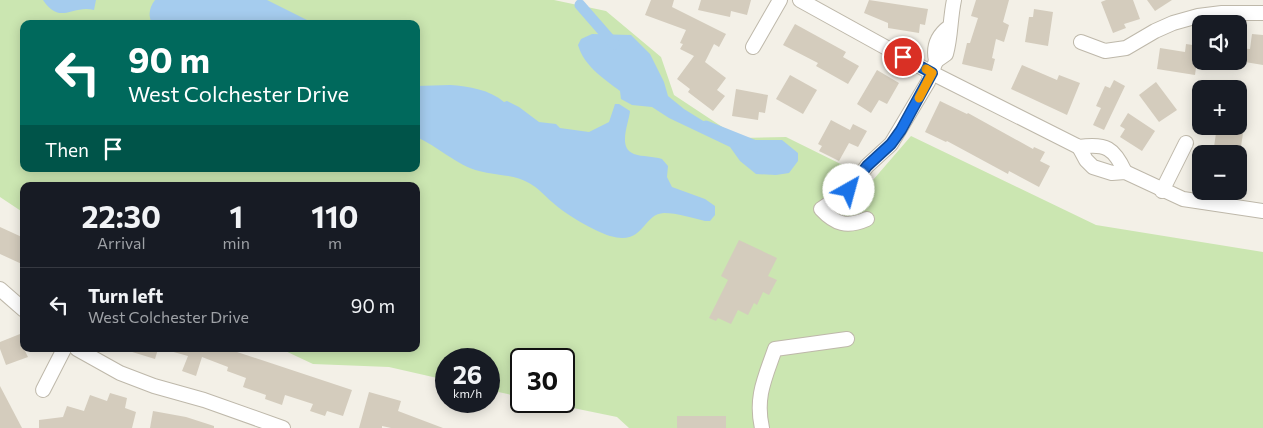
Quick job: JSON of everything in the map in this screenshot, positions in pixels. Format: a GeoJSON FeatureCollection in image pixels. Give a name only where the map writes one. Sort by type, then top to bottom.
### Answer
{"type":"FeatureCollection","features":[{"type":"Feature","properties":{"kind":"street"},"geometry":{"type":"LineString","coordinates":[[753,47],[780,0]]}},
{"type":"Feature","properties":{"kind":"street"},"geometry":{"type":"LineString","coordinates":[[800,0],[934,67],[1079,147],[1086,160],[1094,167],[1112,173],[1125,172],[1162,191],[1183,199],[1263,211]]}},
{"type":"Feature","properties":{"kind":"street"},"geometry":{"type":"LineString","coordinates":[[867,219],[856,224],[844,224],[830,218],[820,209],[849,190],[867,166],[896,137],[934,67],[934,50],[940,33],[949,27],[954,0]]}},
{"type":"Feature","properties":{"kind":"street"},"geometry":{"type":"LineString","coordinates":[[1081,42],[1106,51],[1126,48],[1173,23],[1198,16],[1222,13],[1263,13]]}},
{"type":"Feature","properties":{"kind":"street"},"geometry":{"type":"LineString","coordinates":[[1162,191],[1186,143]]}},
{"type":"Feature","properties":{"kind":"street"},"geometry":{"type":"LineString","coordinates":[[1079,147],[1095,145],[1109,149],[1117,155],[1125,172]]}},
{"type":"Feature","properties":{"kind":"street"},"geometry":{"type":"LineString","coordinates":[[0,289],[20,306]]}},
{"type":"Feature","properties":{"kind":"street"},"geometry":{"type":"LineString","coordinates":[[762,428],[758,402],[775,349],[847,339]]}},
{"type":"Feature","properties":{"kind":"street"},"geometry":{"type":"LineString","coordinates":[[42,390],[62,352]]}},
{"type":"Feature","properties":{"kind":"street"},"geometry":{"type":"LineString","coordinates":[[82,352],[120,373],[146,383],[204,400],[283,428]]}},
{"type":"Feature","properties":{"kind":"green space"},"geometry":{"type":"Polygon","coordinates":[[[0,0],[554,0],[606,11],[661,57],[674,95],[739,138],[786,137],[873,180],[911,136],[1096,225],[1263,252],[1263,428],[629,428],[617,417],[575,408],[575,348],[510,348],[510,395],[500,392],[500,348],[435,348],[435,377],[389,367],[313,364],[287,352],[420,352],[420,182],[20,182],[20,210],[0,197],[0,0]]]}},
{"type":"Feature","properties":{"kind":"water"},"geometry":{"type":"Polygon","coordinates":[[[43,0],[96,0],[94,10],[86,9],[61,13],[49,8],[43,0]]]}},
{"type":"Feature","properties":{"kind":"water"},"geometry":{"type":"Polygon","coordinates":[[[155,0],[267,0],[307,20],[151,20],[151,6],[155,0]]]}},
{"type":"Feature","properties":{"kind":"water"},"geometry":{"type":"Polygon","coordinates":[[[592,34],[631,35],[650,54],[664,82],[668,96],[684,109],[729,137],[742,140],[782,140],[798,153],[798,161],[789,173],[776,175],[756,174],[740,161],[730,147],[669,118],[652,107],[632,105],[621,99],[620,91],[589,65],[581,52],[578,45],[581,39],[592,34]]]}},
{"type":"Feature","properties":{"kind":"water"},"geometry":{"type":"Polygon","coordinates":[[[450,85],[472,88],[492,94],[504,102],[507,101],[519,107],[539,122],[556,124],[560,128],[589,132],[609,122],[615,104],[619,104],[630,111],[625,135],[626,146],[629,151],[637,155],[662,159],[668,166],[667,177],[672,187],[705,199],[715,206],[715,215],[710,221],[705,221],[664,213],[651,218],[642,229],[630,237],[610,236],[596,230],[564,212],[529,183],[517,178],[485,173],[471,168],[420,139],[420,86],[450,85]]]}},
{"type":"Feature","properties":{"kind":"building"},"geometry":{"type":"Polygon","coordinates":[[[651,0],[674,0],[672,7],[726,34],[719,47],[714,44],[705,62],[726,78],[717,90],[725,96],[713,111],[688,92],[690,89],[677,79],[694,56],[680,49],[683,44],[680,43],[686,30],[645,15],[651,0]]]}},
{"type":"Feature","properties":{"kind":"building"},"geometry":{"type":"Polygon","coordinates":[[[701,0],[751,0],[747,15],[731,11],[730,17],[698,10],[701,0]]]}},
{"type":"Feature","properties":{"kind":"building"},"geometry":{"type":"Polygon","coordinates":[[[869,0],[928,9],[925,25],[920,24],[919,33],[888,28],[888,23],[864,13],[869,0]]]}},
{"type":"Feature","properties":{"kind":"building"},"geometry":{"type":"Polygon","coordinates":[[[976,0],[1009,0],[1003,22],[1009,25],[1004,42],[996,39],[992,58],[995,59],[992,71],[962,64],[967,43],[970,43],[978,18],[971,16],[976,0]]]}},
{"type":"Feature","properties":{"kind":"building"},"geometry":{"type":"Polygon","coordinates":[[[1106,0],[1133,0],[1140,19],[1124,24],[1126,28],[1113,33],[1101,2],[1106,0]]]}},
{"type":"Feature","properties":{"kind":"building"},"geometry":{"type":"Polygon","coordinates":[[[1147,0],[1172,0],[1155,11],[1147,0]]]}},
{"type":"Feature","properties":{"kind":"building"},"geometry":{"type":"Polygon","coordinates":[[[1034,9],[1053,12],[1048,46],[1025,42],[1029,17],[1033,17],[1034,9]]]}},
{"type":"Feature","properties":{"kind":"building"},"geometry":{"type":"Polygon","coordinates":[[[795,24],[846,52],[843,57],[859,66],[848,84],[816,66],[818,63],[783,45],[795,24]]]}},
{"type":"Feature","properties":{"kind":"building"},"geometry":{"type":"Polygon","coordinates":[[[1252,34],[1263,35],[1263,65],[1247,62],[1247,49],[1250,49],[1252,34]]]}},
{"type":"Feature","properties":{"kind":"building"},"geometry":{"type":"Polygon","coordinates":[[[1186,44],[1192,45],[1192,70],[1196,70],[1195,75],[1157,69],[1160,48],[1185,52],[1186,44]]]}},
{"type":"Feature","properties":{"kind":"building"},"geometry":{"type":"Polygon","coordinates":[[[1022,65],[1057,80],[1059,75],[1080,83],[1067,115],[1011,89],[1022,65]]]}},
{"type":"Feature","properties":{"kind":"building"},"geometry":{"type":"Polygon","coordinates":[[[877,70],[899,83],[887,104],[879,100],[871,113],[857,104],[877,70]]]}},
{"type":"Feature","properties":{"kind":"building"},"geometry":{"type":"Polygon","coordinates":[[[790,75],[817,90],[803,114],[776,99],[790,75]]]}},
{"type":"Feature","properties":{"kind":"building"},"geometry":{"type":"Polygon","coordinates":[[[1114,80],[1125,86],[1104,130],[1093,125],[1101,108],[1096,106],[1105,86],[1110,88],[1114,80]]]}},
{"type":"Feature","properties":{"kind":"building"},"geometry":{"type":"Polygon","coordinates":[[[1156,82],[1177,110],[1159,122],[1139,95],[1156,82]]]}},
{"type":"Feature","properties":{"kind":"building"},"geometry":{"type":"Polygon","coordinates":[[[736,89],[768,95],[765,113],[759,112],[758,120],[732,116],[736,89]]]}},
{"type":"Feature","properties":{"kind":"building"},"geometry":{"type":"Polygon","coordinates":[[[940,101],[968,113],[1033,149],[1034,147],[1045,152],[1040,161],[1050,166],[1039,187],[1009,171],[1008,174],[947,141],[925,132],[940,101]]]}},
{"type":"Feature","properties":{"kind":"building"},"geometry":{"type":"Polygon","coordinates":[[[1128,113],[1155,131],[1142,151],[1120,137],[1125,129],[1120,126],[1128,113]]]}},
{"type":"Feature","properties":{"kind":"building"},"geometry":{"type":"Polygon","coordinates":[[[831,120],[850,130],[853,124],[867,131],[858,147],[849,143],[839,161],[819,151],[822,146],[818,144],[831,120]]]}},
{"type":"Feature","properties":{"kind":"building"},"geometry":{"type":"Polygon","coordinates":[[[1216,135],[1243,135],[1241,145],[1214,145],[1216,135]]]}},
{"type":"Feature","properties":{"kind":"building"},"geometry":{"type":"Polygon","coordinates":[[[0,227],[20,236],[20,263],[0,254],[0,227]]]}},
{"type":"Feature","properties":{"kind":"building"},"geometry":{"type":"Polygon","coordinates":[[[739,240],[777,258],[768,276],[777,280],[769,295],[763,292],[757,305],[754,303],[748,315],[738,310],[731,324],[718,318],[716,321],[709,318],[728,280],[721,276],[739,240]]]}},
{"type":"Feature","properties":{"kind":"building"},"geometry":{"type":"Polygon","coordinates":[[[20,334],[20,352],[26,352],[28,357],[6,365],[0,349],[0,342],[20,334]]]}},
{"type":"Feature","properties":{"kind":"building"},"geometry":{"type":"Polygon","coordinates":[[[132,352],[157,352],[155,359],[132,352]]]}},
{"type":"Feature","properties":{"kind":"building"},"geometry":{"type":"Polygon","coordinates":[[[174,352],[237,352],[352,390],[343,416],[327,411],[325,416],[310,411],[313,404],[285,395],[282,405],[265,399],[266,395],[243,387],[246,378],[227,371],[228,367],[202,357],[196,376],[182,371],[188,356],[174,352]]]}},
{"type":"Feature","properties":{"kind":"building"},"geometry":{"type":"Polygon","coordinates":[[[0,386],[22,428],[0,428],[0,386]]]}},
{"type":"Feature","properties":{"kind":"building"},"geometry":{"type":"Polygon","coordinates":[[[369,392],[401,401],[398,411],[443,428],[391,428],[382,426],[382,428],[359,428],[369,392]]]}},
{"type":"Feature","properties":{"kind":"building"},"geometry":{"type":"Polygon","coordinates":[[[110,393],[127,398],[125,408],[136,412],[132,428],[39,428],[39,420],[63,417],[67,406],[84,411],[90,395],[107,401],[110,393]]]}},
{"type":"Feature","properties":{"kind":"building"},"geometry":{"type":"Polygon","coordinates":[[[153,411],[186,417],[214,426],[214,428],[150,428],[153,411]]]}},
{"type":"Feature","properties":{"kind":"building"},"geometry":{"type":"Polygon","coordinates":[[[677,416],[726,416],[726,428],[677,428],[677,416]]]}},
{"type":"Feature","properties":{"kind":"waterway"},"geometry":{"type":"LineString","coordinates":[[580,5],[614,44]]}},
{"type":"Feature","properties":{"kind":"waterway"},"geometry":{"type":"LineString","coordinates":[[706,126],[756,146]]}},
{"type":"Feature","properties":{"kind":"slow traffic"},"geometry":{"type":"LineString","coordinates":[[919,98],[932,73],[926,69]]}},
{"type":"Feature","properties":{"kind":"route"},"geometry":{"type":"LineString","coordinates":[[849,190],[867,166],[891,144],[901,130],[932,73],[903,57]]}}]}
